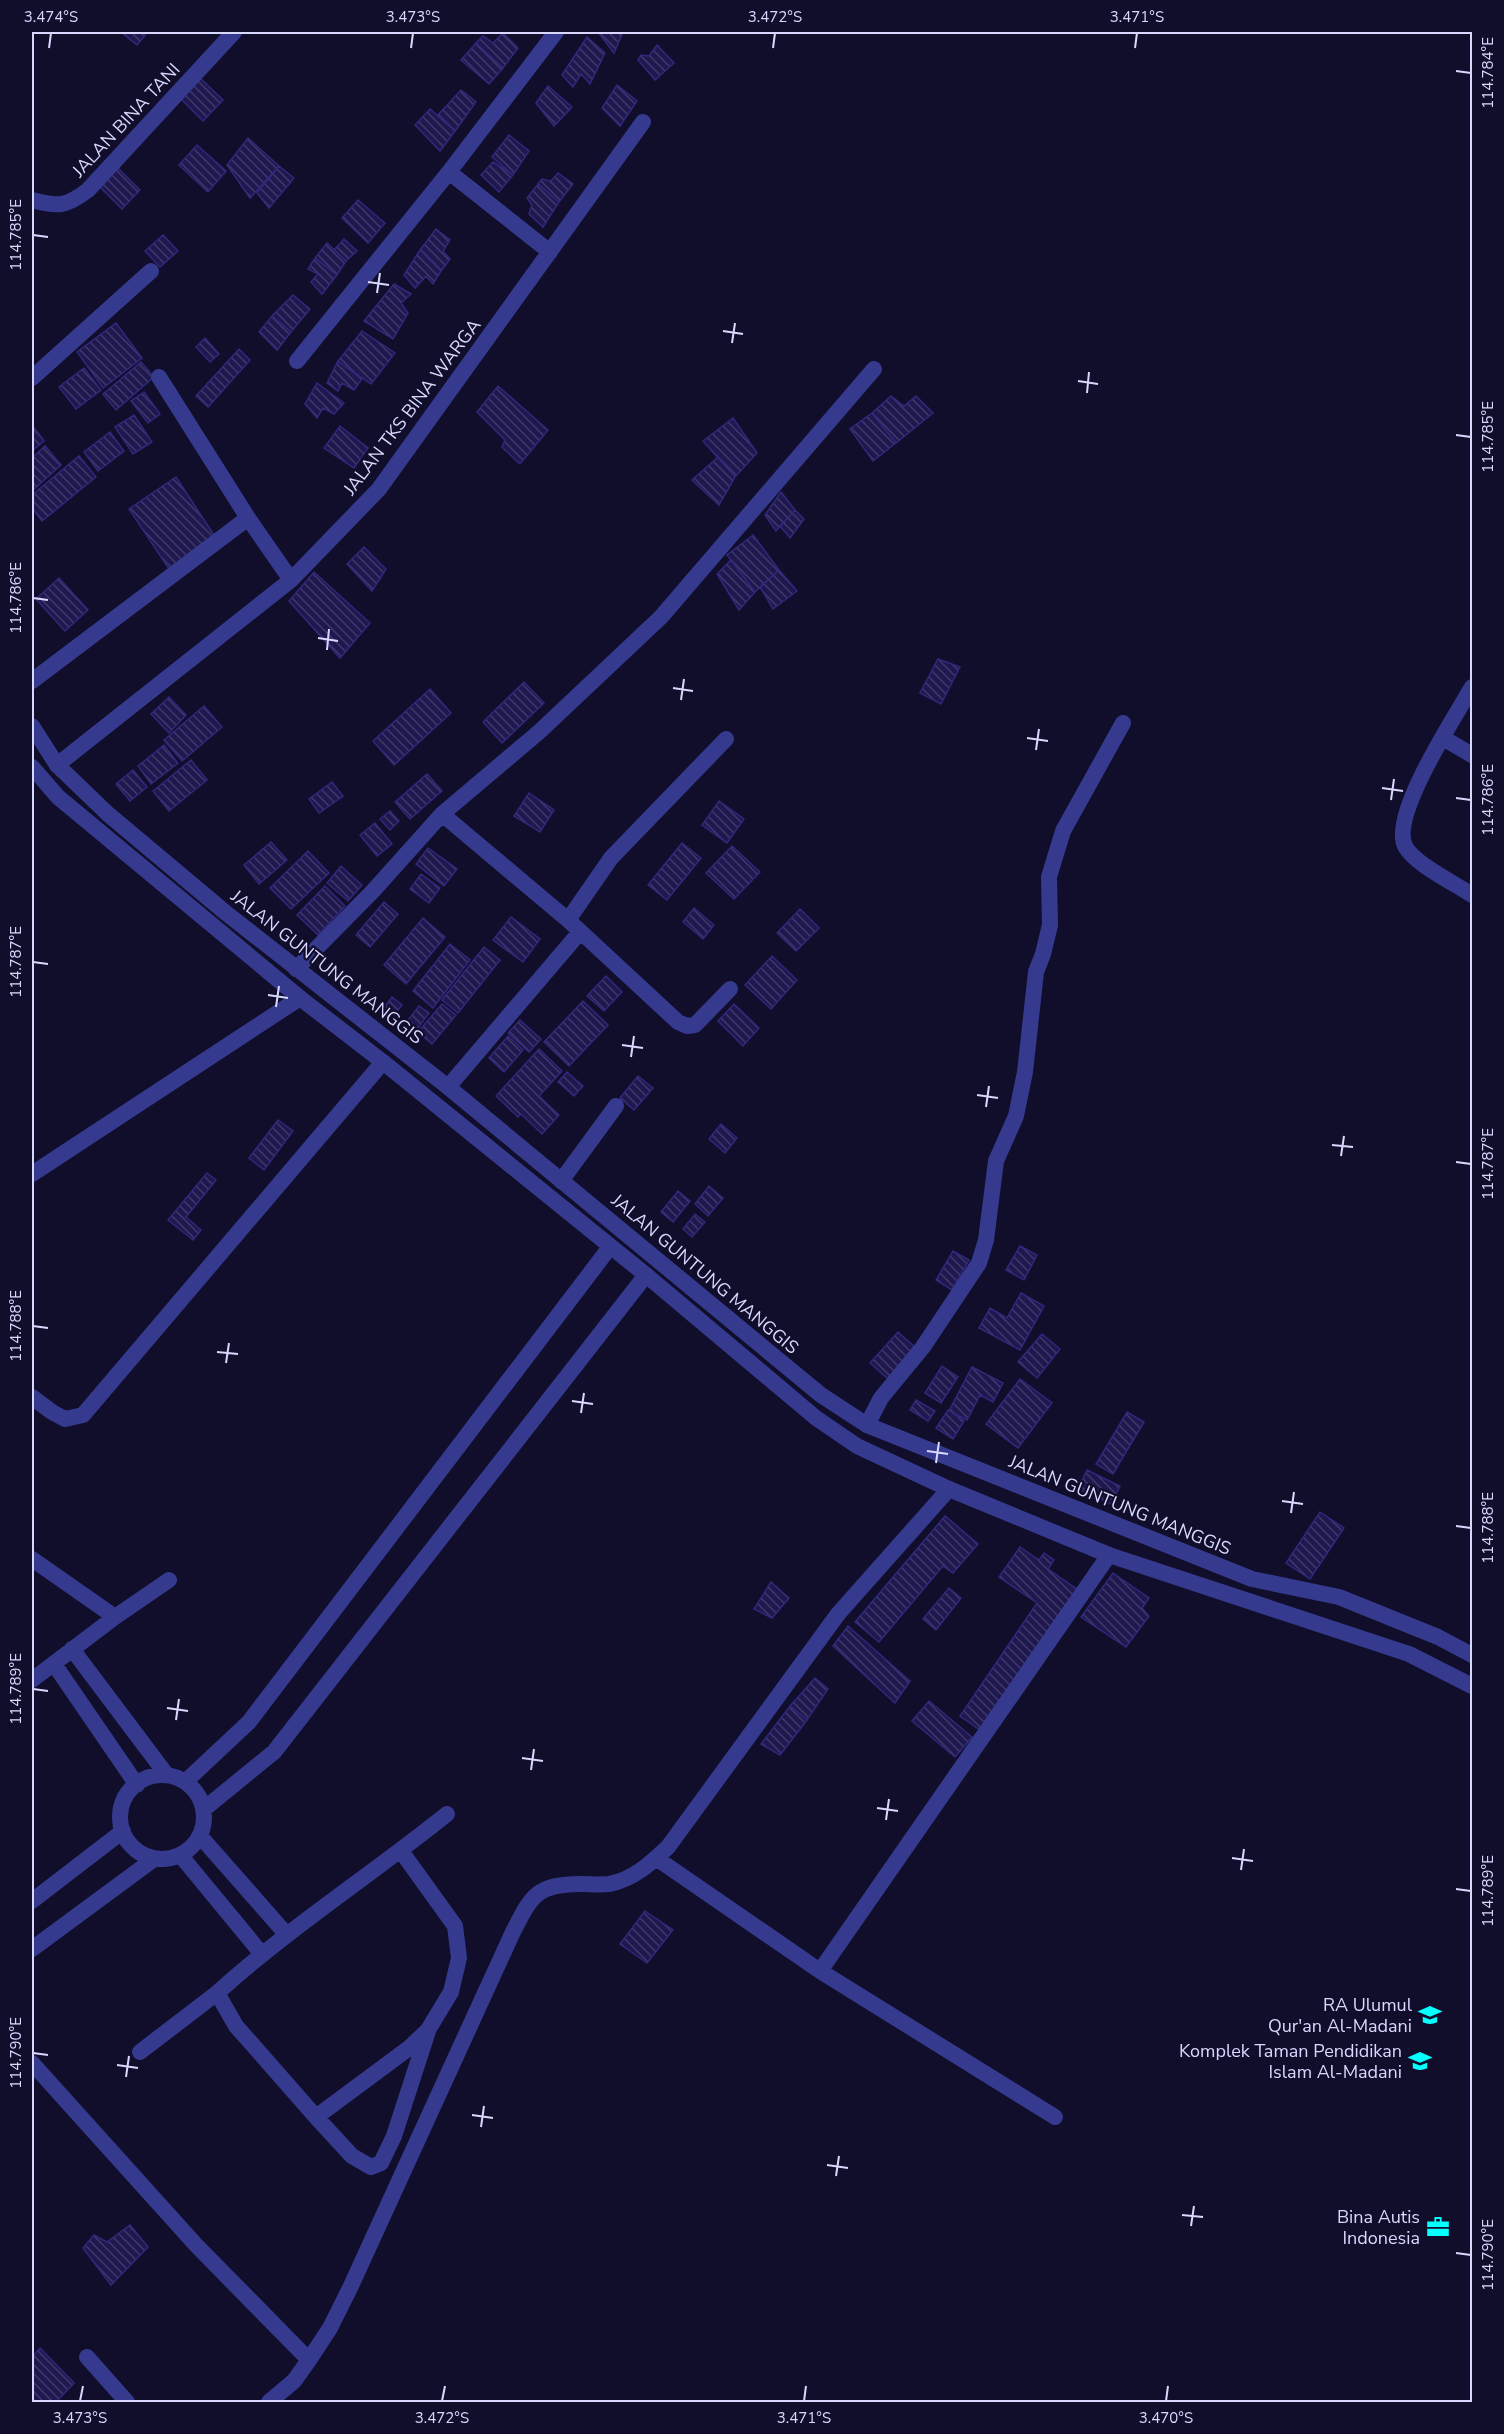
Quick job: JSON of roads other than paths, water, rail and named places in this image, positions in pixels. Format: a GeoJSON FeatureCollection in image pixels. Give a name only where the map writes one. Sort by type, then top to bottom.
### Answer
{"type":"FeatureCollection","features":[{"type":"Feature","properties":{"kind":"street","name":"JALAN BINA TANI"},"geometry":{"type":"LineString","coordinates":[[32,200],[58,205],[66,204],[88,190],[234,32]]}},
{"type":"Feature","properties":{"kind":"street"},"geometry":{"type":"LineString","coordinates":[[297,361],[449,172],[556,32]]}},
{"type":"Feature","properties":{"kind":"street","name":"JALAN TKS BINA WARGA"},"geometry":{"type":"LineString","coordinates":[[57,765],[291,580],[379,489],[643,122]]}},
{"type":"Feature","properties":{"kind":"street"},"geometry":{"type":"LineString","coordinates":[[449,172],[550,252]]}},
{"type":"Feature","properties":{"kind":"street"},"geometry":{"type":"LineString","coordinates":[[32,378],[151,271]]}},
{"type":"Feature","properties":{"kind":"street"},"geometry":{"type":"LineString","coordinates":[[296,969],[373,891],[442,814],[539,732],[661,617],[874,369]]}},
{"type":"Feature","properties":{"kind":"street"},"geometry":{"type":"LineString","coordinates":[[159,377],[248,518],[291,580]]}},
{"type":"Feature","properties":{"kind":"street"},"geometry":{"type":"LineString","coordinates":[[32,681],[248,518]]}},
{"type":"Feature","properties":{"kind":"street"},"geometry":{"type":"LineString","coordinates":[[1473,687],[1425,770],[1402,822],[1405,846],[1416,859],[1473,895]]}},
{"type":"Feature","properties":{"kind":"street"},"geometry":{"type":"LineString","coordinates":[[867,1425],[881,1398],[923,1347],[979,1263],[986,1240],[996,1161],[1016,1116],[1025,1072],[1036,972],[1050,925],[1049,877],[1063,831],[1123,723]]}},
{"type":"Feature","properties":{"kind":"street","name":"JALAN GUNTUNG MANGGIS"},"geometry":{"type":"LineString","coordinates":[[32,726],[57,765],[108,814],[225,913],[448,1087],[821,1395],[867,1425],[1252,1579],[1339,1597],[1438,1637],[1473,1655]]}},
{"type":"Feature","properties":{"kind":"street"},"geometry":{"type":"LineString","coordinates":[[1443,738],[1473,755]]}},
{"type":"Feature","properties":{"kind":"street"},"geometry":{"type":"LineString","coordinates":[[448,1087],[574,926],[611,858],[726,739]]}},
{"type":"Feature","properties":{"kind":"street"},"geometry":{"type":"LineString","coordinates":[[32,767],[58,797],[300,998],[383,1062],[646,1275],[816,1418],[857,1446],[950,1489],[1109,1555],[1409,1654],[1473,1686]]}},
{"type":"Feature","properties":{"kind":"street"},"geometry":{"type":"LineString","coordinates":[[442,814],[574,926],[678,1022],[687,1026],[696,1025],[730,989]]}},
{"type":"Feature","properties":{"kind":"street"},"geometry":{"type":"LineString","coordinates":[[32,1174],[300,998]]}},
{"type":"Feature","properties":{"kind":"street"},"geometry":{"type":"LineString","coordinates":[[32,1397],[51,1412],[65,1419],[83,1415],[383,1062]]}},
{"type":"Feature","properties":{"kind":"street"},"geometry":{"type":"LineString","coordinates":[[561,1181],[616,1106]]}},
{"type":"Feature","properties":{"kind":"street"},"geometry":{"type":"LineString","coordinates":[[186,1781],[249,1722],[610,1247]]}},
{"type":"Feature","properties":{"kind":"street"},"geometry":{"type":"LineString","coordinates":[[204,1809],[274,1752],[646,1275]]}},
{"type":"Feature","properties":{"kind":"street"},"geometry":{"type":"LineString","coordinates":[[269,2403],[294,2381],[330,2328],[512,1934],[530,1900],[547,1887],[563,1884],[609,1884],[644,1869],[668,1847],[838,1614],[950,1489]]}},
{"type":"Feature","properties":{"kind":"street"},"geometry":{"type":"LineString","coordinates":[[820,1971],[1109,1555]]}},
{"type":"Feature","properties":{"kind":"street"},"geometry":{"type":"LineString","coordinates":[[32,1558],[115,1617]]}},
{"type":"Feature","properties":{"kind":"street"},"geometry":{"type":"LineString","coordinates":[[32,1680],[115,1617],[169,1580]]}},
{"type":"Feature","properties":{"kind":"street"},"geometry":{"type":"LineString","coordinates":[[72,1649],[166,1774]]}},
{"type":"Feature","properties":{"kind":"street"},"geometry":{"type":"LineString","coordinates":[[54,1664],[137,1785]]}},
{"type":"Feature","properties":{"kind":"street"},"geometry":{"type":"LineString","coordinates":[[32,1949],[154,1859],[181,1856],[200,1836],[204,1809],[198,1793],[186,1781],[166,1774],[145,1778],[129,1791],[121,1810],[123,1831],[135,1849],[154,1859]]}},
{"type":"Feature","properties":{"kind":"street"},"geometry":{"type":"LineString","coordinates":[[140,2052],[217,1993],[261,1953],[401,1851],[447,1814]]}},
{"type":"Feature","properties":{"kind":"street"},"geometry":{"type":"LineString","coordinates":[[32,1901],[123,1831]]}},
{"type":"Feature","properties":{"kind":"street"},"geometry":{"type":"LineString","coordinates":[[200,1836],[287,1935]]}},
{"type":"Feature","properties":{"kind":"street"},"geometry":{"type":"LineString","coordinates":[[217,1993],[236,2026],[352,2156],[371,2167],[381,2163],[394,2136],[428,2030],[451,1992],[459,1958],[455,1926],[401,1851]]}},
{"type":"Feature","properties":{"kind":"street"},"geometry":{"type":"LineString","coordinates":[[181,1856],[261,1953]]}},
{"type":"Feature","properties":{"kind":"street"},"geometry":{"type":"LineString","coordinates":[[656,1858],[820,1971],[1055,2117]]}},
{"type":"Feature","properties":{"kind":"street"},"geometry":{"type":"LineString","coordinates":[[316,2117],[409,2048],[428,2030]]}},
{"type":"Feature","properties":{"kind":"street"},"geometry":{"type":"LineString","coordinates":[[32,2063],[196,2245],[309,2360]]}},
{"type":"Feature","properties":{"kind":"street"},"geometry":{"type":"LineString","coordinates":[[87,2357],[128,2403]]}},
{"type":"Feature","properties":{"kind":"place","name":"RA Ulumul Qur'an Al-Madani"},"geometry":{"type":"Point","coordinates":[1430,2015]}},
{"type":"Feature","properties":{"kind":"place","name":"Komplek Taman Pendidikan Islam Al-Madani"},"geometry":{"type":"Point","coordinates":[1420,2061]}},
{"type":"Feature","properties":{"kind":"place","name":"Bina Autis Indonesia"},"geometry":{"type":"Point","coordinates":[1438,2227]}}]}
